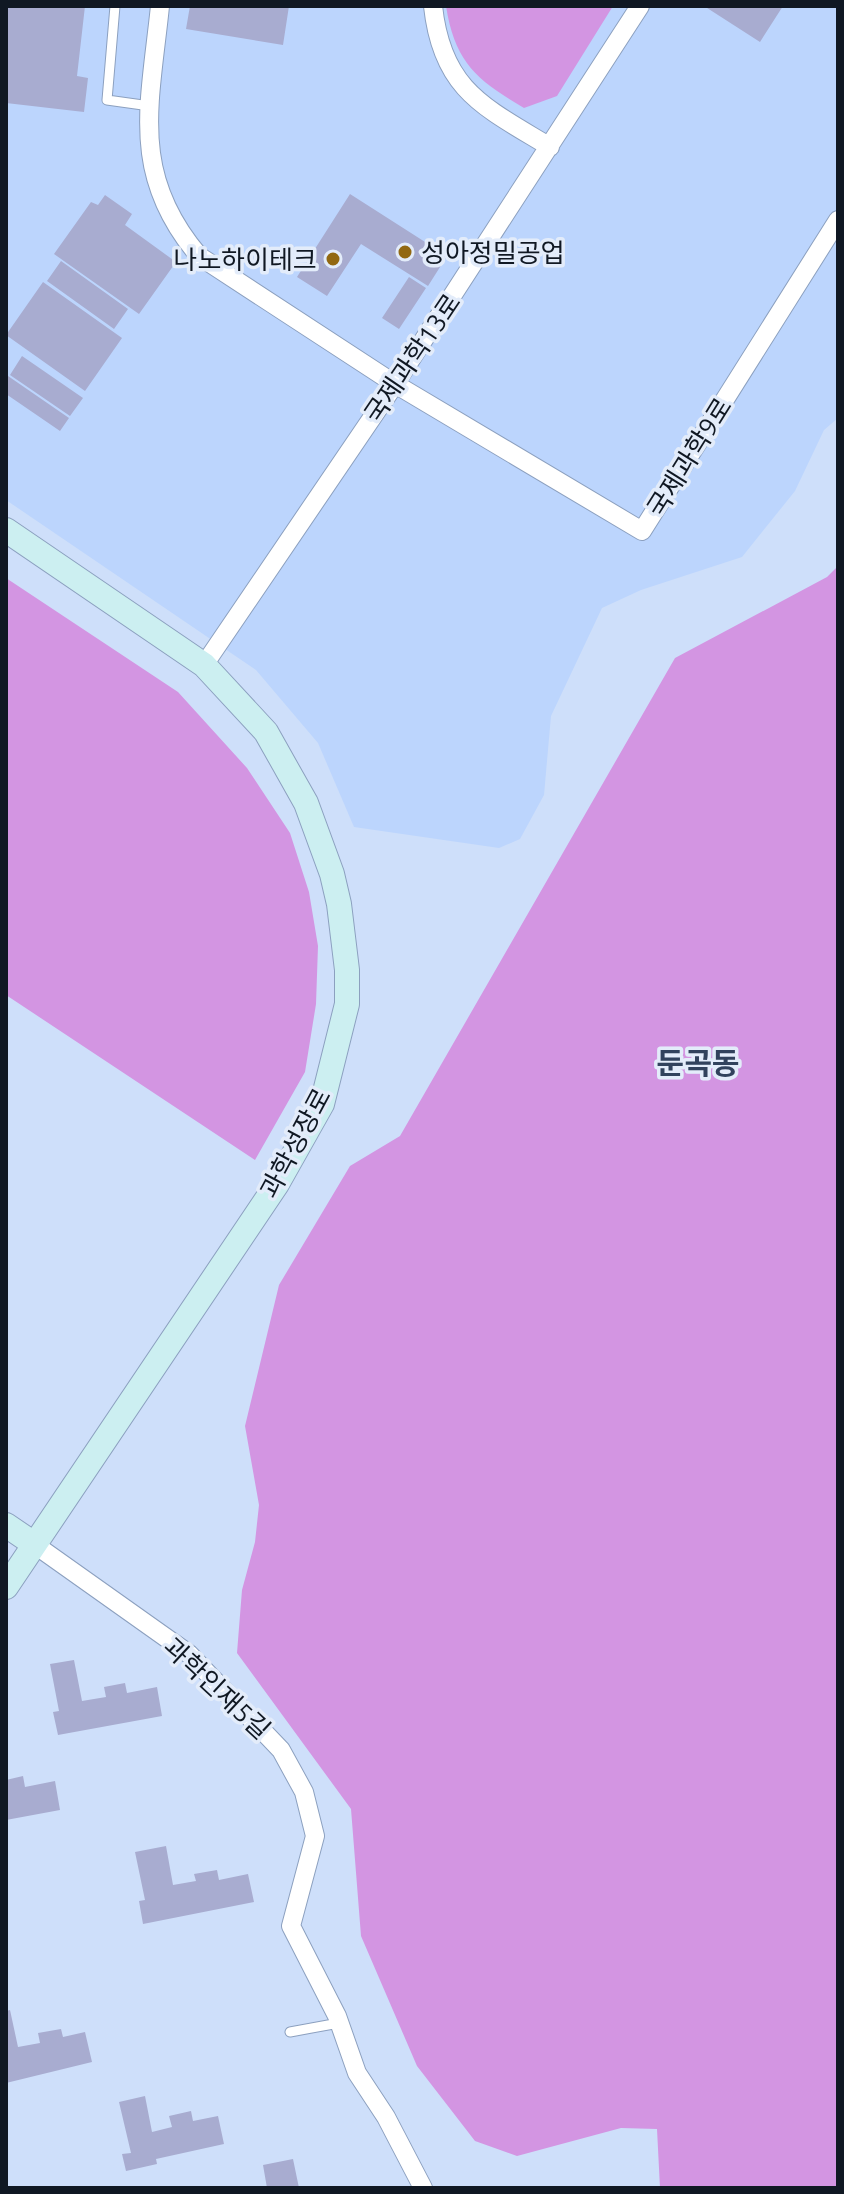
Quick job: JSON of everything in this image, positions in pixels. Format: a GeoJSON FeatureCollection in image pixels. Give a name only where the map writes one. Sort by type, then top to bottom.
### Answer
{"type":"FeatureCollection","features":[{"type":"Feature","properties":{"kind":"street"},"geometry":{"type":"LineString","coordinates":[[160,6],[150,106],[151,158],[162,203],[175,228],[199,256],[395,384]]}},
{"type":"Feature","properties":{"kind":"street"},"geometry":{"type":"LineString","coordinates":[[433,6],[437,41],[455,78],[485,107],[550,147]]}},
{"type":"Feature","properties":{"kind":"street","name":"국제과학13로"},"geometry":{"type":"LineString","coordinates":[[204,665],[395,384],[640,6]]}},
{"type":"Feature","properties":{"kind":"street","name":"국제과학9로"},"geometry":{"type":"LineString","coordinates":[[395,384],[642,531],[838,220]]}},
{"type":"Feature","properties":{"kind":"street","name":"과학성장로"},"geometry":{"type":"LineString","coordinates":[[6,530],[204,665],[266,732],[306,803],[322,843],[332,874],[344,934],[347,970],[342,1032],[322,1104],[277,1184],[6,1587]]}},
{"type":"Feature","properties":{"kind":"street"},"geometry":{"type":"LineString","coordinates":[[6,1525],[34,1544]]}},
{"type":"Feature","properties":{"kind":"street","name":"과학인재5길"},"geometry":{"type":"LineString","coordinates":[[34,1544],[189,1654],[281,1750],[304,1792],[315,1836],[291,1926],[339,2023],[357,2073],[386,2117],[423,2188]]}},
{"type":"Feature","properties":{"kind":"lane"},"geometry":{"type":"LineString","coordinates":[[115,6],[107,100],[150,106]]}},
{"type":"Feature","properties":{"kind":"lane"},"geometry":{"type":"LineString","coordinates":[[290,2032],[339,2023]]}},
{"type":"Feature","properties":{"kind":"shaded area"},"geometry":{"type":"Polygon","coordinates":[[[6,6],[838,6],[838,418],[824,430],[795,491],[742,557],[641,590],[602,608],[551,716],[544,795],[520,839],[499,848],[354,827],[318,743],[256,670],[6,500],[6,6]]]}},
{"type":"Feature","properties":{"kind":"shaded area"},"geometry":{"type":"Polygon","coordinates":[[[446,6],[613,6],[557,96],[524,108],[493,88],[471,68],[455,42],[446,6]]]}},
{"type":"Feature","properties":{"kind":"shaded area"},"geometry":{"type":"Polygon","coordinates":[[[838,566],[838,2188],[660,2188],[657,2129],[621,2128],[517,2156],[475,2141],[417,2066],[361,1936],[351,1809],[237,1653],[242,1590],[255,1542],[259,1505],[245,1426],[279,1285],[350,1166],[400,1136],[675,658],[827,577],[838,566]]]}},
{"type":"Feature","properties":{"kind":"shaded area"},"geometry":{"type":"Polygon","coordinates":[[[6,578],[178,692],[247,768],[290,833],[309,892],[318,946],[316,1004],[305,1072],[255,1160],[6,995],[6,578]]]}},
{"type":"Feature","properties":{"kind":"building"},"geometry":{"type":"Polygon","coordinates":[[[6,6],[85,6],[77,76],[88,78],[84,112],[6,103],[6,6]]]}},
{"type":"Feature","properties":{"kind":"building"},"geometry":{"type":"Polygon","coordinates":[[[190,6],[289,6],[283,45],[186,29],[190,6]]]}},
{"type":"Feature","properties":{"kind":"building"},"geometry":{"type":"Polygon","coordinates":[[[704,6],[783,6],[760,42],[704,6]]]}},
{"type":"Feature","properties":{"kind":"building"},"geometry":{"type":"Polygon","coordinates":[[[350,194],[447,256],[428,286],[361,244],[327,296],[297,277],[350,194]]]}},
{"type":"Feature","properties":{"kind":"building"},"geometry":{"type":"Polygon","coordinates":[[[105,195],[132,214],[125,225],[176,262],[139,314],[54,254],[91,202],[98,205],[105,195]]]}},
{"type":"Feature","properties":{"kind":"building"},"geometry":{"type":"Polygon","coordinates":[[[61,261],[128,309],[114,329],[47,281],[61,261]]]}},
{"type":"Feature","properties":{"kind":"building"},"geometry":{"type":"Polygon","coordinates":[[[409,277],[426,288],[399,329],[382,318],[409,277]]]}},
{"type":"Feature","properties":{"kind":"building"},"geometry":{"type":"Polygon","coordinates":[[[43,282],[122,338],[85,391],[6,335],[43,282]]]}},
{"type":"Feature","properties":{"kind":"building"},"geometry":{"type":"Polygon","coordinates":[[[22,356],[83,398],[70,416],[10,375],[22,356]]]}},
{"type":"Feature","properties":{"kind":"building"},"geometry":{"type":"Polygon","coordinates":[[[8,376],[69,418],[60,431],[6,394],[8,376]]]}},
{"type":"Feature","properties":{"kind":"building"},"geometry":{"type":"Polygon","coordinates":[[[74,1660],[82,1701],[106,1697],[104,1687],[125,1683],[127,1693],[157,1687],[162,1716],[58,1735],[53,1712],[59,1711],[50,1664],[74,1660]]]}},
{"type":"Feature","properties":{"kind":"building"},"geometry":{"type":"Polygon","coordinates":[[[23,1776],[25,1787],[55,1781],[60,1810],[6,1820],[6,1780],[23,1776]]]}},
{"type":"Feature","properties":{"kind":"building"},"geometry":{"type":"Polygon","coordinates":[[[166,1846],[173,1885],[196,1881],[194,1874],[217,1870],[219,1880],[248,1874],[254,1902],[143,1924],[139,1901],[145,1900],[135,1852],[166,1846]]]}},
{"type":"Feature","properties":{"kind":"building"},"geometry":{"type":"Polygon","coordinates":[[[10,2010],[18,2047],[40,2043],[38,2033],[61,2029],[63,2037],[85,2032],[92,2062],[6,2083],[6,2011],[10,2010]]]}},
{"type":"Feature","properties":{"kind":"building"},"geometry":{"type":"Polygon","coordinates":[[[145,2096],[152,2132],[172,2127],[169,2116],[191,2111],[193,2121],[218,2116],[224,2144],[156,2159],[157,2164],[126,2171],[122,2154],[131,2153],[119,2102],[145,2096]]]}},
{"type":"Feature","properties":{"kind":"building"},"geometry":{"type":"Polygon","coordinates":[[[293,2159],[299,2188],[267,2188],[263,2165],[293,2159]]]}},
{"type":"Feature","properties":{"kind":"place","name":"성아정밀공업"},"geometry":{"type":"Point","coordinates":[405,252]}},
{"type":"Feature","properties":{"kind":"place","name":"나노하이테크"},"geometry":{"type":"Point","coordinates":[333,259]}},
{"type":"Feature","properties":{"kind":"district","name":"둔곡동"},"geometry":{"type":"Point","coordinates":[698,1063]}}]}
